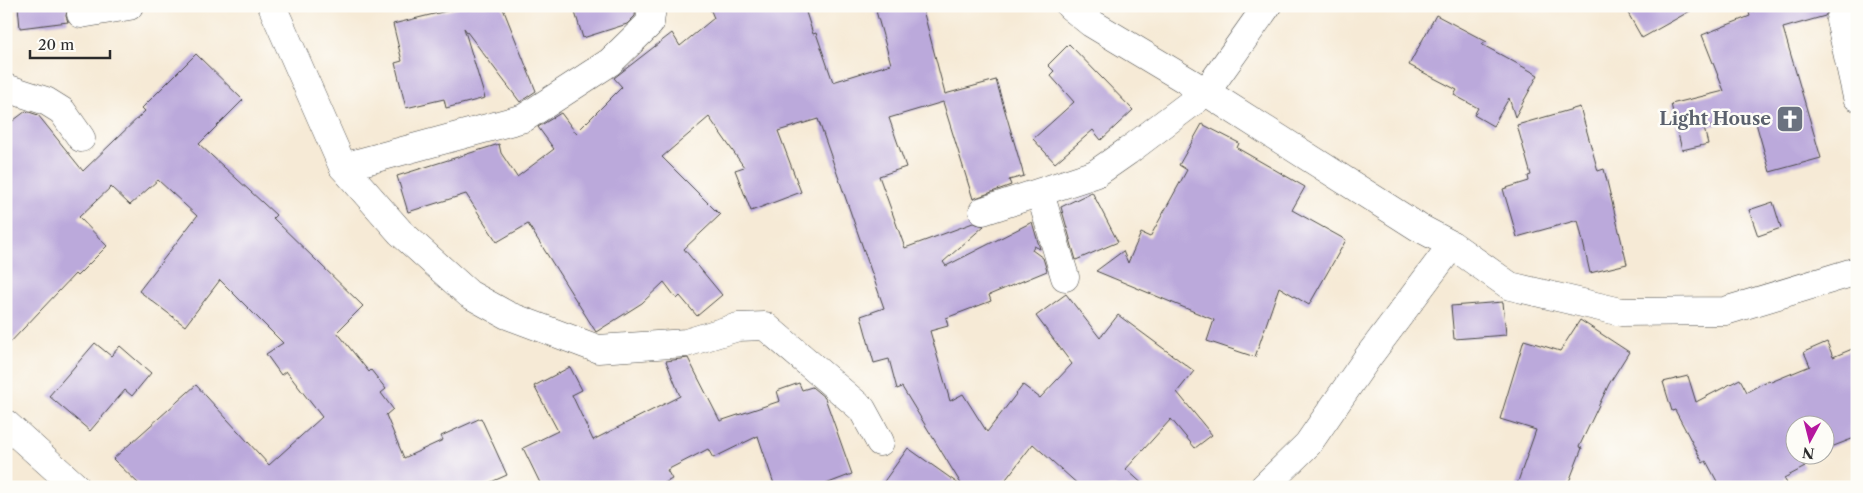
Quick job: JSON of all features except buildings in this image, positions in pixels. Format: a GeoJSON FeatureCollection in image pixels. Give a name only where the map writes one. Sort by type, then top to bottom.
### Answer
{"type":"FeatureCollection","features":[{"type":"Feature","properties":{"kind":"street"},"geometry":{"type":"LineString","coordinates":[[81,14],[129,6]]}},
{"type":"Feature","properties":{"kind":"street"},"geometry":{"type":"LineString","coordinates":[[272,6],[343,167],[400,232],[469,294],[508,315],[598,349],[686,343],[738,327],[765,326],[862,409],[880,442]]}},
{"type":"Feature","properties":{"kind":"street"},"geometry":{"type":"LineString","coordinates":[[343,167],[524,118],[610,62],[650,23],[652,6]]}},
{"type":"Feature","properties":{"kind":"street"},"geometry":{"type":"LineString","coordinates":[[1070,6],[1091,23],[1206,92],[1418,227],[1452,245],[1510,286],[1621,312],[1725,311],[1857,271]]}},
{"type":"Feature","properties":{"kind":"street"},"geometry":{"type":"LineString","coordinates":[[983,211],[1095,174],[1206,92],[1267,6]]}},
{"type":"Feature","properties":{"kind":"street"},"geometry":{"type":"LineString","coordinates":[[1840,20],[1857,97]]}},
{"type":"Feature","properties":{"kind":"street"},"geometry":{"type":"LineString","coordinates":[[6,88],[46,101],[62,111],[81,138]]}},
{"type":"Feature","properties":{"kind":"street"},"geometry":{"type":"LineString","coordinates":[[1040,193],[1065,276]]}},
{"type":"Feature","properties":{"kind":"street"},"geometry":{"type":"LineString","coordinates":[[1264,487],[1308,444],[1368,356],[1452,245]]}},
{"type":"Feature","properties":{"kind":"street"},"geometry":{"type":"LineString","coordinates":[[8,427],[76,487]]}},
{"type":"Feature","properties":{"kind":"place","name":"Light House"},"geometry":{"type":"Point","coordinates":[1790,119]}}]}
